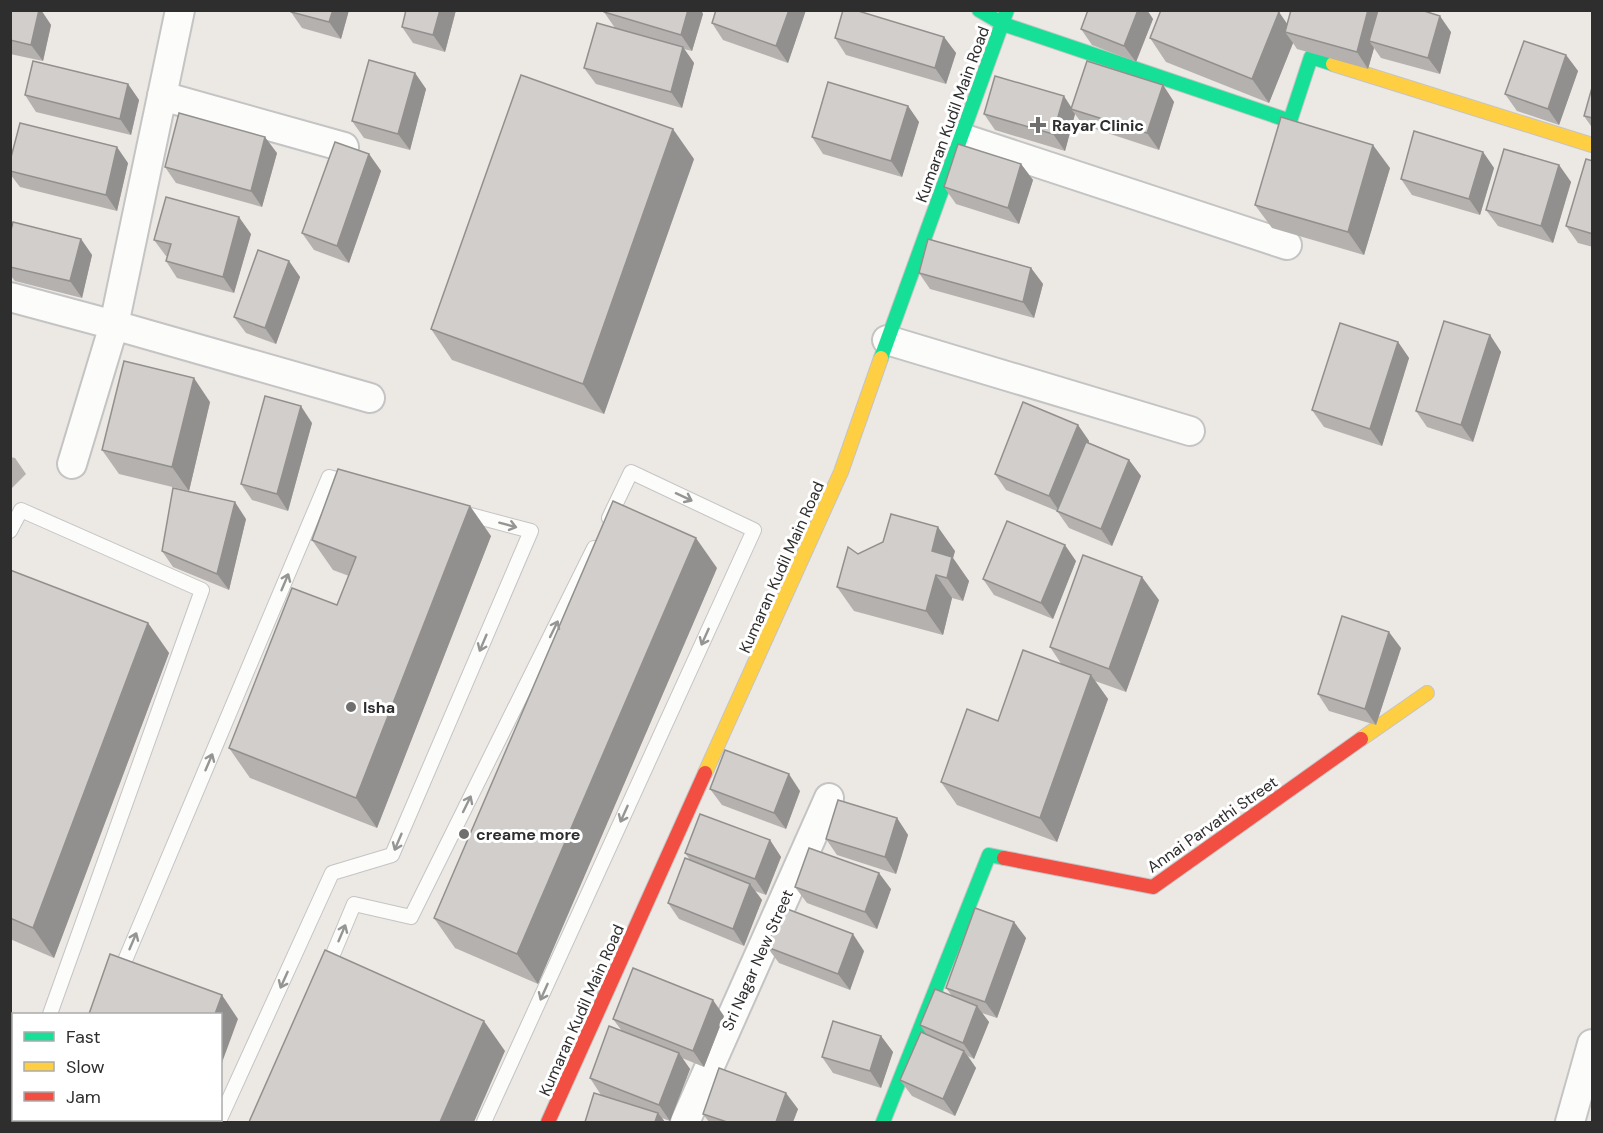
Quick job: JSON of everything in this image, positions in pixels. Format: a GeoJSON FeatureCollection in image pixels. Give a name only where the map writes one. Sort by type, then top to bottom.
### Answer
{"type":"FeatureCollection","features":[{"type":"Feature","properties":{"kind":"street"},"geometry":{"type":"LineString","coordinates":[[72,464],[114,325],[180,10]]}},
{"type":"Feature","properties":{"kind":"street"},"geometry":{"type":"LineString","coordinates":[[979,10],[1005,17],[1290,121],[1311,57],[1593,145]]}},
{"type":"Feature","properties":{"kind":"street","name":"Kumaran Kudil Main Road"},"geometry":{"type":"LineString","coordinates":[[548,1122],[841,472],[959,137],[1005,17]]}},
{"type":"Feature","properties":{"kind":"street"},"geometry":{"type":"LineString","coordinates":[[162,96],[344,147]]}},
{"type":"Feature","properties":{"kind":"street"},"geometry":{"type":"LineString","coordinates":[[959,137],[1287,246]]}},
{"type":"Feature","properties":{"kind":"street"},"geometry":{"type":"LineString","coordinates":[[10,297],[370,398]]}},
{"type":"Feature","properties":{"kind":"street"},"geometry":{"type":"LineString","coordinates":[[887,340],[1190,431]]}},
{"type":"Feature","properties":{"kind":"street","name":"Annai Parvathi Street"},"geometry":{"type":"LineString","coordinates":[[883,1122],[989,855],[1153,886],[1427,693]]}},
{"type":"Feature","properties":{"kind":"street","name":"Sri Nagar New Street"},"geometry":{"type":"LineString","coordinates":[[685,1122],[829,798]]}},
{"type":"Feature","properties":{"kind":"street"},"geometry":{"type":"LineString","coordinates":[[1570,1122],[1593,1044]]}},
{"type":"Feature","properties":{"kind":"lane"},"geometry":{"type":"LineString","coordinates":[[322,981],[354,904],[411,917],[631,472],[754,530],[484,1122]]}},
{"type":"Feature","properties":{"kind":"lane"},"geometry":{"type":"LineString","coordinates":[[111,993],[329,477],[363,486]]}},
{"type":"Feature","properties":{"kind":"lane"},"geometry":{"type":"LineString","coordinates":[[10,531],[21,510],[202,590],[50,1013]]}},
{"type":"Feature","properties":{"kind":"lane"},"geometry":{"type":"LineString","coordinates":[[222,1116],[332,873],[393,855],[531,531],[453,510]]}},
{"type":"Feature","properties":{"kind":"building"},"geometry":{"type":"Polygon","coordinates":[[[10,10],[39,10],[31,45],[10,40],[10,10]]]}},
{"type":"Feature","properties":{"kind":"building"},"geometry":{"type":"Polygon","coordinates":[[[291,10],[333,10],[329,22],[291,12],[291,10]]]}},
{"type":"Feature","properties":{"kind":"building"},"geometry":{"type":"Polygon","coordinates":[[[406,10],[440,10],[433,35],[402,27],[406,10]]]}},
{"type":"Feature","properties":{"kind":"building"},"geometry":{"type":"Polygon","coordinates":[[[604,10],[688,10],[681,35],[604,12],[604,10]]]}},
{"type":"Feature","properties":{"kind":"building"},"geometry":{"type":"Polygon","coordinates":[[[716,10],[789,10],[776,46],[712,23],[716,10]]]}},
{"type":"Feature","properties":{"kind":"building"},"geometry":{"type":"Polygon","coordinates":[[[843,10],[855,10],[944,37],[935,68],[835,38],[843,10]]]}},
{"type":"Feature","properties":{"kind":"building"},"geometry":{"type":"Polygon","coordinates":[[[1088,10],[1138,10],[1124,46],[1081,29],[1088,10]]]}},
{"type":"Feature","properties":{"kind":"building"},"geometry":{"type":"Polygon","coordinates":[[[1161,10],[1275,10],[1279,12],[1252,79],[1150,38],[1161,10]]]}},
{"type":"Feature","properties":{"kind":"building"},"geometry":{"type":"Polygon","coordinates":[[[1291,10],[1368,10],[1357,52],[1285,32],[1291,10]]]}},
{"type":"Feature","properties":{"kind":"building"},"geometry":{"type":"Polygon","coordinates":[[[1378,10],[1421,10],[1440,16],[1428,58],[1369,41],[1378,10]]]}},
{"type":"Feature","properties":{"kind":"building"},"geometry":{"type":"Polygon","coordinates":[[[597,23],[683,47],[671,92],[584,68],[597,23]]]}},
{"type":"Feature","properties":{"kind":"building"},"geometry":{"type":"Polygon","coordinates":[[[1524,41],[1566,55],[1548,109],[1505,94],[1524,41]]]}},
{"type":"Feature","properties":{"kind":"building"},"geometry":{"type":"Polygon","coordinates":[[[369,60],[415,73],[398,134],[352,121],[369,60]]]}},
{"type":"Feature","properties":{"kind":"building"},"geometry":{"type":"Polygon","coordinates":[[[33,61],[128,84],[120,119],[25,95],[33,61]]]}},
{"type":"Feature","properties":{"kind":"building"},"geometry":{"type":"Polygon","coordinates":[[[1087,61],[1163,85],[1147,133],[1071,109],[1087,61]]]}},
{"type":"Feature","properties":{"kind":"building"},"geometry":{"type":"Polygon","coordinates":[[[521,75],[673,129],[583,384],[431,329],[521,75]]]}},
{"type":"Feature","properties":{"kind":"building"},"geometry":{"type":"Polygon","coordinates":[[[995,76],[1064,96],[1053,134],[984,114],[995,76]]]}},
{"type":"Feature","properties":{"kind":"building"},"geometry":{"type":"Polygon","coordinates":[[[828,82],[908,106],[891,161],[812,137],[828,82]]]}},
{"type":"Feature","properties":{"kind":"building"},"geometry":{"type":"Polygon","coordinates":[[[1593,84],[1593,118],[1584,116],[1593,84]]]}},
{"type":"Feature","properties":{"kind":"building"},"geometry":{"type":"Polygon","coordinates":[[[179,113],[265,137],[251,191],[165,167],[179,113]]]}},
{"type":"Feature","properties":{"kind":"building"},"geometry":{"type":"Polygon","coordinates":[[[1281,117],[1373,145],[1348,232],[1255,205],[1281,117]]]}},
{"type":"Feature","properties":{"kind":"building"},"geometry":{"type":"Polygon","coordinates":[[[20,123],[117,147],[106,195],[10,171],[10,161],[20,123]]]}},
{"type":"Feature","properties":{"kind":"building"},"geometry":{"type":"Polygon","coordinates":[[[1414,131],[1483,152],[1469,199],[1401,179],[1414,131]]]}},
{"type":"Feature","properties":{"kind":"building"},"geometry":{"type":"Polygon","coordinates":[[[335,142],[369,154],[337,246],[302,233],[335,142]]]}},
{"type":"Feature","properties":{"kind":"building"},"geometry":{"type":"Polygon","coordinates":[[[958,144],[1021,164],[1008,208],[944,187],[958,144]]]}},
{"type":"Feature","properties":{"kind":"building"},"geometry":{"type":"Polygon","coordinates":[[[1504,149],[1559,165],[1541,226],[1486,210],[1504,149]]]}},
{"type":"Feature","properties":{"kind":"building"},"geometry":{"type":"Polygon","coordinates":[[[1586,159],[1593,161],[1593,234],[1566,226],[1586,159]]]}},
{"type":"Feature","properties":{"kind":"building"},"geometry":{"type":"Polygon","coordinates":[[[166,197],[239,217],[223,277],[166,261],[171,244],[154,240],[166,197]]]}},
{"type":"Feature","properties":{"kind":"building"},"geometry":{"type":"Polygon","coordinates":[[[13,222],[81,239],[70,281],[10,267],[10,234],[13,222]]]}},
{"type":"Feature","properties":{"kind":"building"},"geometry":{"type":"Polygon","coordinates":[[[928,239],[1031,268],[1023,302],[919,273],[928,239]]]}},
{"type":"Feature","properties":{"kind":"building"},"geometry":{"type":"Polygon","coordinates":[[[258,250],[289,261],[265,328],[234,317],[258,250]]]}},
{"type":"Feature","properties":{"kind":"building"},"geometry":{"type":"Polygon","coordinates":[[[1444,321],[1490,335],[1461,425],[1416,411],[1444,321]]]}},
{"type":"Feature","properties":{"kind":"building"},"geometry":{"type":"Polygon","coordinates":[[[1340,323],[1398,342],[1370,429],[1312,410],[1340,323]]]}},
{"type":"Feature","properties":{"kind":"building"},"geometry":{"type":"Polygon","coordinates":[[[124,361],[194,378],[172,467],[102,450],[124,361]]]}},
{"type":"Feature","properties":{"kind":"building"},"geometry":{"type":"Polygon","coordinates":[[[265,396],[301,406],[277,494],[241,484],[265,396]]]}},
{"type":"Feature","properties":{"kind":"building"},"geometry":{"type":"Polygon","coordinates":[[[1023,402],[1078,425],[1049,496],[995,474],[1023,402]]]}},
{"type":"Feature","properties":{"kind":"building"},"geometry":{"type":"Polygon","coordinates":[[[1086,442],[1129,460],[1101,529],[1057,511],[1086,442]]]}},
{"type":"Feature","properties":{"kind":"building","name":"Isha"},"geometry":{"type":"Polygon","coordinates":[[[338,469],[470,506],[356,798],[229,748],[292,588],[337,605],[356,557],[312,540],[338,469]]]}},
{"type":"Feature","properties":{"kind":"building"},"geometry":{"type":"Polygon","coordinates":[[[173,488],[235,502],[217,574],[162,551],[173,488]]]}},
{"type":"Feature","properties":{"kind":"building"},"geometry":{"type":"Polygon","coordinates":[[[613,501],[696,538],[517,954],[434,918],[613,501]]]}},
{"type":"Feature","properties":{"kind":"building"},"geometry":{"type":"Polygon","coordinates":[[[891,514],[938,527],[932,551],[952,557],[947,578],[936,575],[926,611],[837,587],[848,547],[858,554],[883,542],[891,514]]]}},
{"type":"Feature","properties":{"kind":"building"},"geometry":{"type":"Polygon","coordinates":[[[1007,521],[1065,545],[1041,603],[983,579],[1007,521]]]}},
{"type":"Feature","properties":{"kind":"building"},"geometry":{"type":"Polygon","coordinates":[[[1083,555],[1142,577],[1109,669],[1050,647],[1083,555]]]}},
{"type":"Feature","properties":{"kind":"building"},"geometry":{"type":"Polygon","coordinates":[[[10,570],[148,623],[33,928],[10,918],[10,570]]]}},
{"type":"Feature","properties":{"kind":"building"},"geometry":{"type":"Polygon","coordinates":[[[1342,616],[1389,632],[1365,709],[1318,694],[1342,616]]]}},
{"type":"Feature","properties":{"kind":"building"},"geometry":{"type":"Polygon","coordinates":[[[1023,650],[1091,675],[1040,818],[941,782],[967,709],[998,721],[1023,650]]]}},
{"type":"Feature","properties":{"kind":"building"},"geometry":{"type":"Polygon","coordinates":[[[725,750],[789,774],[774,813],[710,789],[725,750]]]}},
{"type":"Feature","properties":{"kind":"building"},"geometry":{"type":"Polygon","coordinates":[[[838,800],[897,818],[885,857],[826,839],[838,800]]]}},
{"type":"Feature","properties":{"kind":"building"},"geometry":{"type":"Polygon","coordinates":[[[700,814],[770,840],[755,879],[685,853],[700,814]]]}},
{"type":"Feature","properties":{"kind":"building"},"geometry":{"type":"Polygon","coordinates":[[[809,848],[879,873],[865,912],[795,887],[809,848]]]}},
{"type":"Feature","properties":{"kind":"building"},"geometry":{"type":"Polygon","coordinates":[[[685,858],[750,884],[733,929],[668,903],[685,858]]]}},
{"type":"Feature","properties":{"kind":"building"},"geometry":{"type":"Polygon","coordinates":[[[782,907],[853,934],[838,974],[767,947],[782,907]]]}},
{"type":"Feature","properties":{"kind":"building"},"geometry":{"type":"Polygon","coordinates":[[[975,908],[1014,922],[985,1002],[946,988],[975,908]]]}},
{"type":"Feature","properties":{"kind":"building"},"geometry":{"type":"Polygon","coordinates":[[[325,950],[484,1021],[440,1122],[249,1122],[325,950]]]}},
{"type":"Feature","properties":{"kind":"building"},"geometry":{"type":"Polygon","coordinates":[[[110,954],[222,995],[215,1013],[89,1013],[110,954]]]}},
{"type":"Feature","properties":{"kind":"building"},"geometry":{"type":"Polygon","coordinates":[[[633,968],[713,1000],[693,1051],[613,1019],[633,968]]]}},
{"type":"Feature","properties":{"kind":"building"},"geometry":{"type":"Polygon","coordinates":[[[935,989],[977,1006],[963,1043],[920,1025],[935,989]]]}},
{"type":"Feature","properties":{"kind":"building"},"geometry":{"type":"Polygon","coordinates":[[[833,1021],[881,1036],[870,1071],[822,1057],[833,1021]]]}},
{"type":"Feature","properties":{"kind":"building"},"geometry":{"type":"Polygon","coordinates":[[[609,1026],[679,1053],[659,1105],[590,1078],[609,1026]]]}},
{"type":"Feature","properties":{"kind":"building"},"geometry":{"type":"Polygon","coordinates":[[[921,1032],[964,1051],[943,1099],[900,1080],[921,1032]]]}},
{"type":"Feature","properties":{"kind":"building"},"geometry":{"type":"Polygon","coordinates":[[[719,1068],[786,1093],[776,1122],[727,1122],[703,1114],[719,1068]]]}},
{"type":"Feature","properties":{"kind":"building"},"geometry":{"type":"Polygon","coordinates":[[[594,1093],[658,1113],[655,1122],[585,1122],[594,1093]]]}},
{"type":"Feature","properties":{"kind":"traffic: fast"},"geometry":{"type":"LineString","coordinates":[[979,10],[1003,24],[1290,121],[1311,57],[1333,64]]}},
{"type":"Feature","properties":{"kind":"traffic: fast"},"geometry":{"type":"LineString","coordinates":[[881,358],[1007,10]]}},
{"type":"Feature","properties":{"kind":"traffic: fast"},"geometry":{"type":"LineString","coordinates":[[883,1122],[989,855],[1004,858]]}},
{"type":"Feature","properties":{"kind":"traffic: slow"},"geometry":{"type":"LineString","coordinates":[[1333,64],[1592,145]]}},
{"type":"Feature","properties":{"kind":"traffic: slow"},"geometry":{"type":"LineString","coordinates":[[705,773],[841,472],[881,358]]}},
{"type":"Feature","properties":{"kind":"traffic: slow"},"geometry":{"type":"LineString","coordinates":[[1361,739],[1427,693]]}},
{"type":"Feature","properties":{"kind":"traffic: jam"},"geometry":{"type":"LineString","coordinates":[[1004,858],[1153,887],[1361,739]]}},
{"type":"Feature","properties":{"kind":"traffic: jam"},"geometry":{"type":"LineString","coordinates":[[548,1122],[705,773]]}},
{"type":"Feature","properties":{"kind":"place","name":"Rayar Clinic"},"geometry":{"type":"Point","coordinates":[1038,125]}},
{"type":"Feature","properties":{"kind":"place","name":"Isha"},"geometry":{"type":"Point","coordinates":[351,707]}},
{"type":"Feature","properties":{"kind":"place","name":"creame more"},"geometry":{"type":"Point","coordinates":[464,834]}}]}
